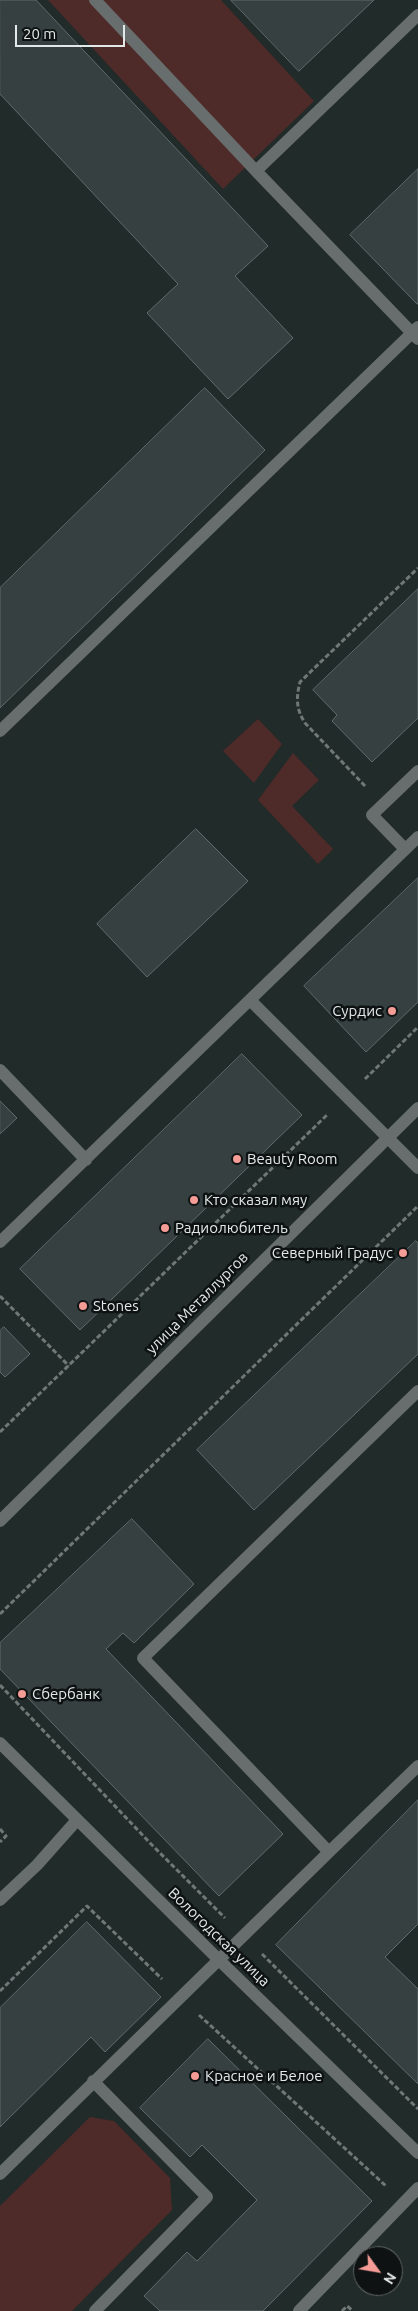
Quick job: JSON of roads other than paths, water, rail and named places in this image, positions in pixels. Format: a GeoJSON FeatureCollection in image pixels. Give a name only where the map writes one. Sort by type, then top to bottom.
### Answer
{"type":"FeatureCollection","features":[{"type":"Feature","properties":{"kind":"street"},"geometry":{"type":"LineString","coordinates":[[0,731],[416,333],[256,172],[95,0]]}},
{"type":"Feature","properties":{"kind":"street"},"geometry":{"type":"LineString","coordinates":[[256,172],[418,15]]}},
{"type":"Feature","properties":{"kind":"street"},"geometry":{"type":"LineString","coordinates":[[406,850],[372,815],[418,771]]}},
{"type":"Feature","properties":{"kind":"street"},"geometry":{"type":"LineString","coordinates":[[0,1242],[418,837]]}},
{"type":"Feature","properties":{"kind":"street"},"geometry":{"type":"LineString","coordinates":[[250,1000],[418,1168]]}},
{"type":"Feature","properties":{"kind":"street"},"geometry":{"type":"LineString","coordinates":[[0,1070],[86,1160]]}},
{"type":"Feature","properties":{"kind":"street","name":"улица Металлургов"},"geometry":{"type":"LineString","coordinates":[[0,1521],[418,1108]]}},
{"type":"Feature","properties":{"kind":"street"},"geometry":{"type":"LineString","coordinates":[[329,1852],[143,1658],[418,1391]]}},
{"type":"Feature","properties":{"kind":"street","name":"Вологодская улица"},"geometry":{"type":"LineString","coordinates":[[0,1743],[218,1959],[417,2149]]}},
{"type":"Feature","properties":{"kind":"street"},"geometry":{"type":"LineString","coordinates":[[0,2174],[93,2081],[418,1766]]}},
{"type":"Feature","properties":{"kind":"street"},"geometry":{"type":"LineString","coordinates":[[0,1900],[37,1865],[77,1820]]}},
{"type":"Feature","properties":{"kind":"street"},"geometry":{"type":"LineString","coordinates":[[93,2081],[207,2197],[94,2311]]}},
{"type":"Feature","properties":{"kind":"street"},"geometry":{"type":"LineString","coordinates":[[299,2311],[418,2188]]}},
{"type":"Feature","properties":{"kind":"place","name":"Сурдис"},"geometry":{"type":"Point","coordinates":[392,1011]}},
{"type":"Feature","properties":{"kind":"place","name":"Beauty Room"},"geometry":{"type":"Point","coordinates":[237,1159]}},
{"type":"Feature","properties":{"kind":"place","name":"Кто сказал мяу"},"geometry":{"type":"Point","coordinates":[194,1200]}},
{"type":"Feature","properties":{"kind":"place","name":"Радиолюбитель"},"geometry":{"type":"Point","coordinates":[165,1228]}},
{"type":"Feature","properties":{"kind":"place","name":"Северный Градус"},"geometry":{"type":"Point","coordinates":[403,1253]}},
{"type":"Feature","properties":{"kind":"place","name":"Stones"},"geometry":{"type":"Point","coordinates":[83,1306]}},
{"type":"Feature","properties":{"kind":"place","name":"Сбербанк"},"geometry":{"type":"Point","coordinates":[22,1694]}},
{"type":"Feature","properties":{"kind":"place","name":"Красное и Белое"},"geometry":{"type":"Point","coordinates":[195,2076]}}]}
